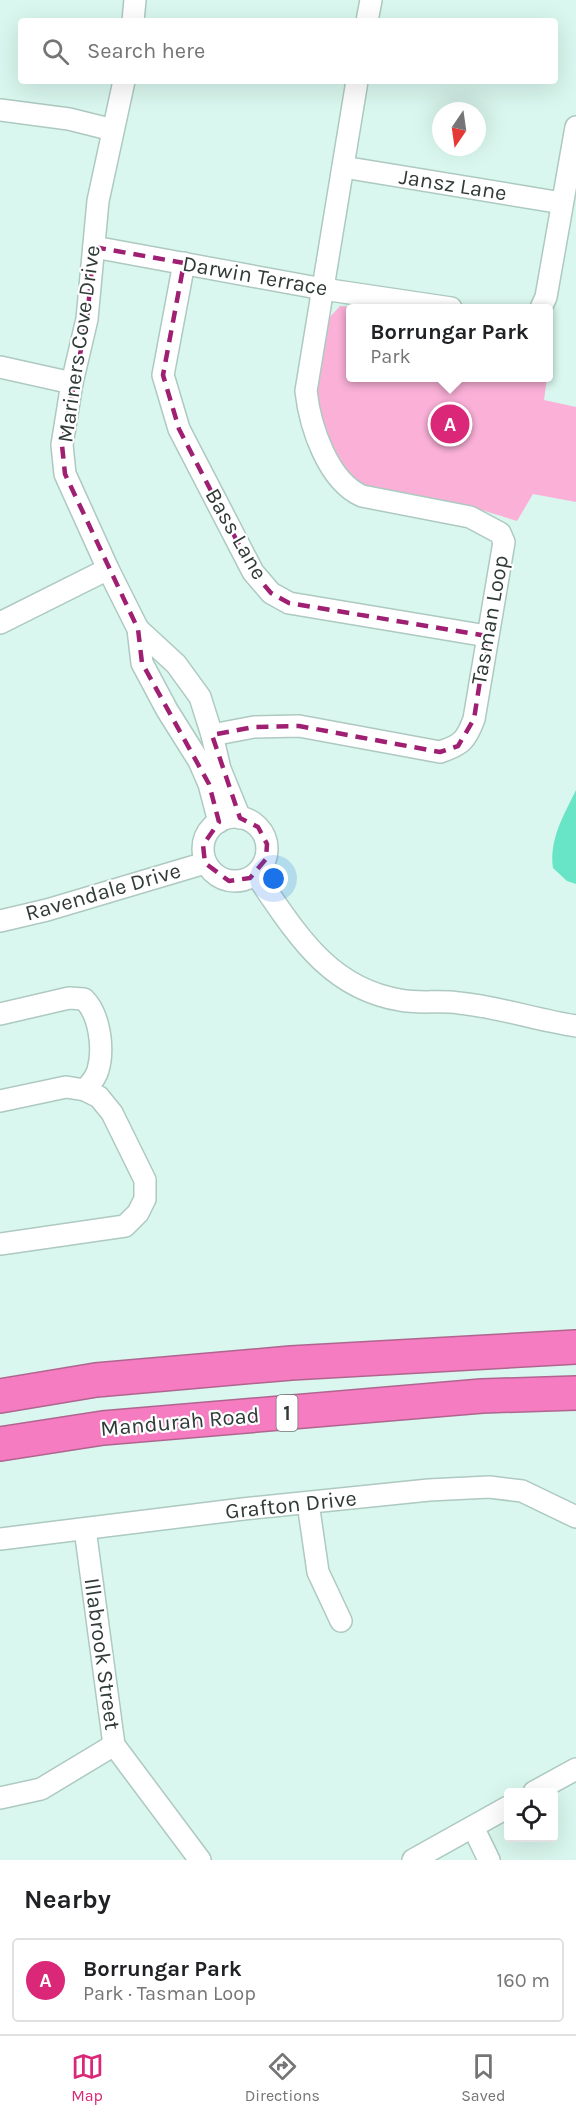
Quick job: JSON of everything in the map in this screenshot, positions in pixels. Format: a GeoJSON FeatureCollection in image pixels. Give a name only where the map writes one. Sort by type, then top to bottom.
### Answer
{"type":"FeatureCollection","features":[{"type":"Feature","properties":{"kind":"highway","name":"1"},"geometry":{"type":"LineString","coordinates":[[0,1396],[96,1380],[291,1363],[576,1347]]}},
{"type":"Feature","properties":{"kind":"highway","name":"Mandurah Road"},"geometry":{"type":"LineString","coordinates":[[0,1444],[103,1428],[482,1396],[576,1393]]}},
{"type":"Feature","properties":{"kind":"street"},"geometry":{"type":"LineString","coordinates":[[134,18],[135,0]]}},
{"type":"Feature","properties":{"kind":"street"},"geometry":{"type":"LineString","coordinates":[[367,18],[370,0]]}},
{"type":"Feature","properties":{"kind":"street","name":"Mariners Cove Drive"},"geometry":{"type":"LineString","coordinates":[[123,84],[98,201],[87,319],[72,382],[62,445],[65,474],[138,629],[142,663],[199,760],[209,784],[219,822]]}},
{"type":"Feature","properties":{"kind":"street","name":"Tasman Loop"},"geometry":{"type":"LineString","coordinates":[[212,735],[254,727],[299,726],[440,752],[458,746],[468,735],[474,719],[504,542],[500,533],[470,517],[362,496],[351,491],[338,477],[320,446],[308,410],[306,391],[357,84]]}},
{"type":"Feature","properties":{"kind":"street"},"geometry":{"type":"LineString","coordinates":[[0,110],[69,119],[113,130]]}},
{"type":"Feature","properties":{"kind":"street"},"geometry":{"type":"LineString","coordinates":[[543,304],[576,127]]}},
{"type":"Feature","properties":{"kind":"street","name":"Jansz Lane"},"geometry":{"type":"LineString","coordinates":[[343,167],[562,203]]}},
{"type":"Feature","properties":{"kind":"street","name":"Darwin Terrace"},"geometry":{"type":"LineString","coordinates":[[94,247],[421,304]]}},
{"type":"Feature","properties":{"kind":"street","name":"Bass Lane"},"geometry":{"type":"LineString","coordinates":[[184,263],[164,375],[179,429],[253,572],[271,593],[289,603],[487,636]]}},
{"type":"Feature","properties":{"kind":"street"},"geometry":{"type":"LineString","coordinates":[[0,367],[72,382]]}},
{"type":"Feature","properties":{"kind":"street"},"geometry":{"type":"LineString","coordinates":[[0,623],[108,569]]}},
{"type":"Feature","properties":{"kind":"street","name":"Mariners Cove Drive"},"geometry":{"type":"LineString","coordinates":[[138,629],[176,664],[200,697],[224,784],[240,818]]}},
{"type":"Feature","properties":{"kind":"street"},"geometry":{"type":"LineString","coordinates":[[240,818],[258,827],[267,844],[266,859],[256,875],[238,881],[229,881],[216,876],[205,863],[203,845],[207,834],[219,822],[240,818]]}},
{"type":"Feature","properties":{"kind":"street","name":"Ravendale Drive"},"geometry":{"type":"LineString","coordinates":[[0,921],[47,910],[205,863]]}},
{"type":"Feature","properties":{"kind":"street"},"geometry":{"type":"LineString","coordinates":[[256,875],[300,939],[331,971],[367,992],[401,1001],[458,1002],[576,1026]]}},
{"type":"Feature","properties":{"kind":"street"},"geometry":{"type":"LineString","coordinates":[[0,1014],[69,998],[84,999],[90,1005],[98,1027],[101,1057],[97,1073],[85,1090]]}},
{"type":"Feature","properties":{"kind":"street"},"geometry":{"type":"LineString","coordinates":[[0,1101],[66,1088],[85,1090],[99,1098],[112,1113],[145,1180],[145,1198],[138,1213],[125,1226],[0,1244]]}},
{"type":"Feature","properties":{"kind":"street","name":"Grafton Drive"},"geometry":{"type":"LineString","coordinates":[[0,1539],[243,1509],[429,1490],[489,1487],[522,1491],[576,1517]]}},
{"type":"Feature","properties":{"kind":"street"},"geometry":{"type":"LineString","coordinates":[[308,1503],[318,1572],[341,1621]]}},
{"type":"Feature","properties":{"kind":"street","name":"Illabrook Street"},"geometry":{"type":"LineString","coordinates":[[85,1529],[114,1744],[200,1860]]}},
{"type":"Feature","properties":{"kind":"street"},"geometry":{"type":"LineString","coordinates":[[0,1798],[41,1789],[114,1744]]}},
{"type":"Feature","properties":{"kind":"street"},"geometry":{"type":"LineString","coordinates":[[541,1788],[576,1769]]}},
{"type":"Feature","properties":{"kind":"street"},"geometry":{"type":"LineString","coordinates":[[413,1860],[504,1809]]}},
{"type":"Feature","properties":{"kind":"street"},"geometry":{"type":"LineString","coordinates":[[473,1827],[489,1860]]}},
{"type":"Feature","properties":{"kind":"highlighted area"},"geometry":{"type":"Polygon","coordinates":[[[94,247],[184,263],[163,375],[179,429],[253,572],[271,593],[289,603],[487,636],[474,719],[458,746],[440,752],[299,726],[254,727],[212,735],[240,818],[258,827],[267,844],[266,859],[250,878],[229,881],[205,863],[203,845],[219,822],[209,784],[142,663],[138,629],[65,474],[62,445],[87,319],[94,247]]]}},
{"type":"Feature","properties":{"kind":"shaded area"},"geometry":{"type":"Polygon","coordinates":[[[340,306],[346,306],[346,382],[546,382],[544,400],[576,407],[576,502],[533,494],[517,521],[459,503],[371,490],[354,483],[329,442],[317,405],[316,392],[328,319],[340,306]]]}},
{"type":"Feature","properties":{"kind":"shaded area"},"geometry":{"type":"Polygon","coordinates":[[[576,790],[576,884],[567,881],[553,868],[552,857],[558,828],[576,790]]]}},
{"type":"Feature","properties":{"kind":"place","name":"Borrungar Park"},"geometry":{"type":"Point","coordinates":[450,424]}}]}
